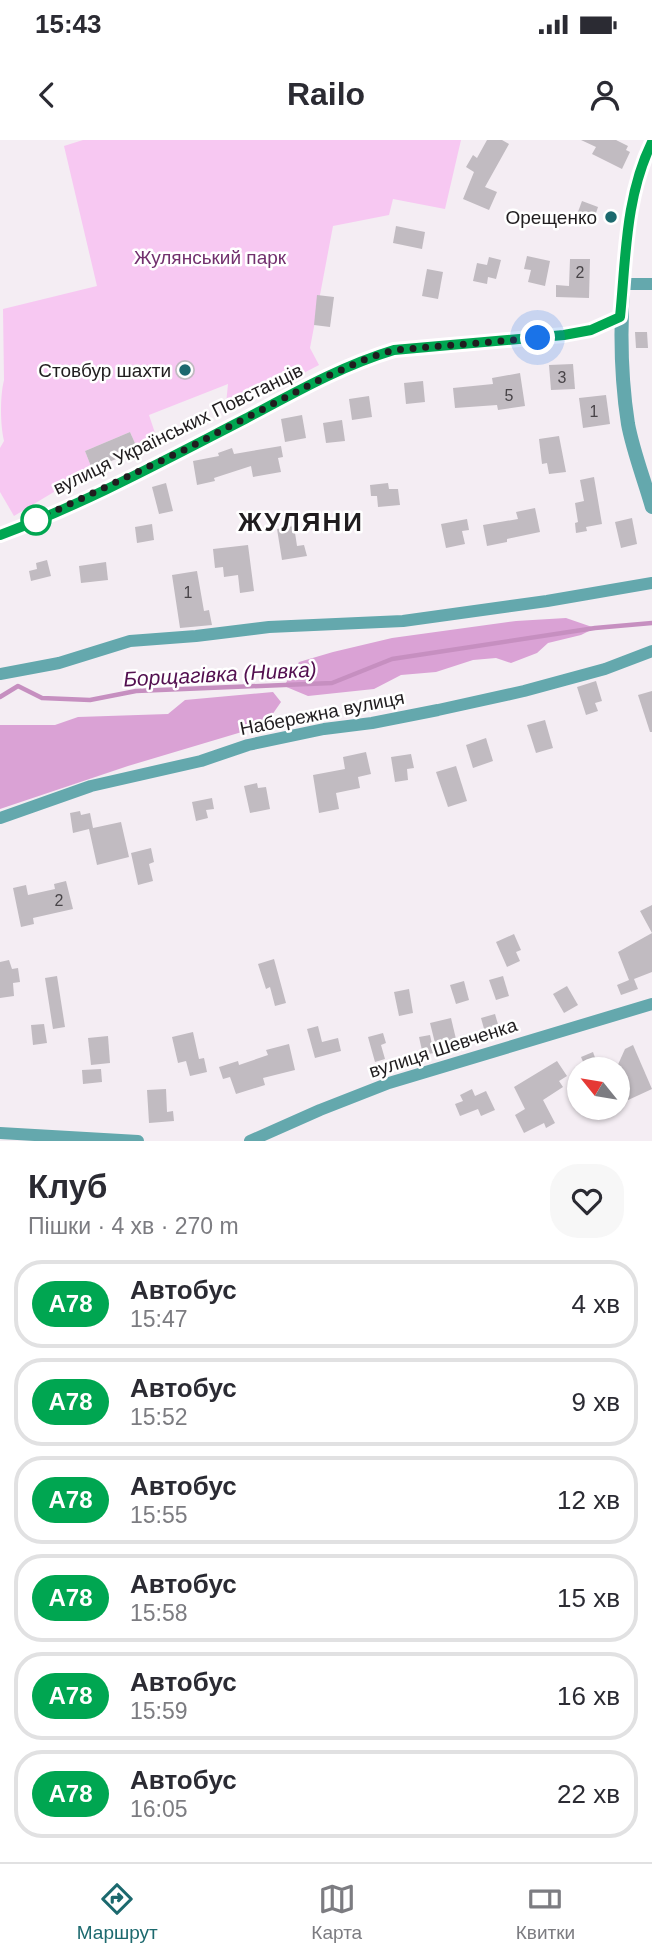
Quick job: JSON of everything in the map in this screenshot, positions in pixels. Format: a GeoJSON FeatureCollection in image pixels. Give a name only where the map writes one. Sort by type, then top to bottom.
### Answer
{"type":"FeatureCollection","features":[{"type":"Feature","properties":{"kind":"street"},"geometry":{"type":"LineString","coordinates":[[651,145],[630,208],[620,317],[621,373],[629,427],[652,506]]}},
{"type":"Feature","properties":{"kind":"street"},"geometry":{"type":"LineString","coordinates":[[623,284],[652,284]]}},
{"type":"Feature","properties":{"kind":"street","name":"вулиця Українських Повстанців"},"geometry":{"type":"LineString","coordinates":[[0,535],[108,487],[368,358],[394,350],[564,335],[591,330],[620,317]]}},
{"type":"Feature","properties":{"kind":"street"},"geometry":{"type":"LineString","coordinates":[[0,674],[59,663],[130,641],[270,627],[403,621],[652,583]]}},
{"type":"Feature","properties":{"kind":"street","name":"Набережна вулиця"},"geometry":{"type":"LineString","coordinates":[[0,818],[91,786],[324,729],[438,710],[524,691],[605,669],[652,651]]}},
{"type":"Feature","properties":{"kind":"street","name":"вулиця Шевченка"},"geometry":{"type":"LineString","coordinates":[[250,1141],[269,1137],[320,1110],[389,1083],[652,1004]]}},
{"type":"Feature","properties":{"kind":"street"},"geometry":{"type":"LineString","coordinates":[[0,1133],[138,1141]]}},
{"type":"Feature","properties":{"kind":"green space","name":"Жулянський парк"},"geometry":{"type":"Polygon","coordinates":[[[83,140],[461,140],[445,209],[393,199],[389,215],[333,226],[310,348],[319,365],[225,414],[228,384],[149,415],[157,439],[138,450],[130,432],[85,451],[92,469],[14,516],[0,492],[0,448],[4,441],[1,410],[4,380],[3,309],[97,286],[64,146],[83,140]]]}},
{"type":"Feature","properties":{"kind":"shaded area"},"geometry":{"type":"Polygon","coordinates":[[[566,618],[595,628],[581,635],[548,643],[537,653],[511,663],[496,658],[473,660],[436,672],[401,675],[374,689],[308,696],[284,686],[299,662],[333,652],[392,638],[516,621],[566,618]]]}},
{"type":"Feature","properties":{"kind":"shaded area"},"geometry":{"type":"Polygon","coordinates":[[[273,692],[281,702],[265,725],[128,766],[0,809],[0,725],[55,725],[78,717],[168,714],[185,700],[273,692]]]}},
{"type":"Feature","properties":{"kind":"building"},"geometry":{"type":"Polygon","coordinates":[[[487,140],[502,140],[509,144],[485,187],[497,192],[489,210],[463,199],[474,172],[466,167],[473,155],[477,158],[487,140]]]}},
{"type":"Feature","properties":{"kind":"building"},"geometry":{"type":"Polygon","coordinates":[[[581,140],[616,140],[628,146],[626,150],[630,152],[622,169],[592,154],[596,147],[581,140]]]}},
{"type":"Feature","properties":{"kind":"building"},"geometry":{"type":"Polygon","coordinates":[[[582,201],[598,207],[592,225],[575,220],[582,201]]]}},
{"type":"Feature","properties":{"kind":"building"},"geometry":{"type":"Polygon","coordinates":[[[396,226],[425,232],[422,249],[393,243],[396,226]]]}},
{"type":"Feature","properties":{"kind":"building"},"geometry":{"type":"Polygon","coordinates":[[[527,256],[550,261],[545,286],[528,282],[531,270],[524,269],[527,256]]]}},
{"type":"Feature","properties":{"kind":"building"},"geometry":{"type":"Polygon","coordinates":[[[489,257],[501,260],[496,279],[488,277],[487,284],[473,281],[477,263],[487,265],[489,257]]]}},
{"type":"Feature","properties":{"kind":"building"},"geometry":{"type":"Polygon","coordinates":[[[570,259],[590,259],[589,298],[556,297],[556,285],[569,286],[570,259]]]}},
{"type":"Feature","properties":{"kind":"building"},"geometry":{"type":"Polygon","coordinates":[[[427,269],[443,272],[438,299],[422,296],[427,269]]]}},
{"type":"Feature","properties":{"kind":"building"},"geometry":{"type":"Polygon","coordinates":[[[317,295],[334,297],[330,327],[314,325],[317,295]]]}},
{"type":"Feature","properties":{"kind":"building"},"geometry":{"type":"Polygon","coordinates":[[[635,332],[647,332],[648,348],[636,348],[635,332]]]}},
{"type":"Feature","properties":{"kind":"building","name":"Cтовбур шахти"},"geometry":{"type":"Polygon","coordinates":[[[185,360],[192,363],[195,370],[192,377],[185,380],[178,377],[175,370],[178,363],[185,360]]]}},
{"type":"Feature","properties":{"kind":"building"},"geometry":{"type":"Polygon","coordinates":[[[573,364],[575,389],[551,390],[549,365],[573,364]]]}},
{"type":"Feature","properties":{"kind":"building"},"geometry":{"type":"Polygon","coordinates":[[[520,373],[525,406],[498,410],[497,405],[455,408],[453,388],[493,384],[492,378],[520,373]]]}},
{"type":"Feature","properties":{"kind":"building"},"geometry":{"type":"Polygon","coordinates":[[[423,381],[425,402],[406,404],[404,383],[423,381]]]}},
{"type":"Feature","properties":{"kind":"building"},"geometry":{"type":"Polygon","coordinates":[[[606,395],[610,424],[583,428],[579,398],[606,395]]]}},
{"type":"Feature","properties":{"kind":"building"},"geometry":{"type":"Polygon","coordinates":[[[369,396],[372,417],[352,420],[349,399],[369,396]]]}},
{"type":"Feature","properties":{"kind":"building"},"geometry":{"type":"Polygon","coordinates":[[[302,415],[306,438],[285,442],[281,419],[302,415]]]}},
{"type":"Feature","properties":{"kind":"building"},"geometry":{"type":"Polygon","coordinates":[[[342,420],[345,441],[326,443],[323,423],[342,420]]]}},
{"type":"Feature","properties":{"kind":"building"},"geometry":{"type":"Polygon","coordinates":[[[130,432],[138,450],[92,469],[85,451],[130,432]]]}},
{"type":"Feature","properties":{"kind":"building"},"geometry":{"type":"Polygon","coordinates":[[[559,436],[566,472],[549,474],[547,463],[542,464],[539,439],[559,436]]]}},
{"type":"Feature","properties":{"kind":"building"},"geometry":{"type":"Polygon","coordinates":[[[281,446],[283,457],[278,458],[281,472],[253,477],[251,466],[214,478],[215,481],[197,485],[193,461],[219,456],[218,453],[232,448],[234,454],[281,446]]]}},
{"type":"Feature","properties":{"kind":"building"},"geometry":{"type":"Polygon","coordinates":[[[594,477],[602,524],[586,527],[587,531],[576,533],[575,523],[578,522],[575,503],[584,501],[580,480],[594,477]]]}},
{"type":"Feature","properties":{"kind":"building"},"geometry":{"type":"Polygon","coordinates":[[[166,483],[173,511],[159,514],[152,487],[166,483]]]}},
{"type":"Feature","properties":{"kind":"building"},"geometry":{"type":"Polygon","coordinates":[[[388,483],[389,489],[398,489],[400,505],[378,507],[377,496],[371,496],[370,485],[388,483]]]}},
{"type":"Feature","properties":{"kind":"building"},"geometry":{"type":"Polygon","coordinates":[[[535,508],[540,532],[487,546],[483,525],[518,519],[516,512],[535,508]]]}},
{"type":"Feature","properties":{"kind":"building"},"geometry":{"type":"Polygon","coordinates":[[[632,518],[637,544],[621,548],[615,522],[632,518]]]}},
{"type":"Feature","properties":{"kind":"building"},"geometry":{"type":"Polygon","coordinates":[[[467,519],[469,530],[462,531],[465,544],[446,548],[441,524],[467,519]]]}},
{"type":"Feature","properties":{"kind":"building"},"geometry":{"type":"Polygon","coordinates":[[[152,524],[154,540],[137,543],[135,527],[152,524]]]}},
{"type":"Feature","properties":{"kind":"building"},"geometry":{"type":"Polygon","coordinates":[[[294,526],[297,546],[304,545],[307,556],[282,560],[277,529],[294,526]]]}},
{"type":"Feature","properties":{"kind":"building"},"geometry":{"type":"Polygon","coordinates":[[[248,545],[254,591],[240,593],[238,575],[224,577],[223,567],[215,568],[213,549],[248,545]]]}},
{"type":"Feature","properties":{"kind":"building"},"geometry":{"type":"Polygon","coordinates":[[[47,560],[51,576],[31,581],[29,571],[37,569],[36,563],[47,560]]]}},
{"type":"Feature","properties":{"kind":"building"},"geometry":{"type":"Polygon","coordinates":[[[106,562],[108,580],[81,583],[79,566],[106,562]]]}},
{"type":"Feature","properties":{"kind":"building"},"geometry":{"type":"Polygon","coordinates":[[[197,571],[204,611],[209,610],[212,625],[180,628],[172,575],[197,571]]]}},
{"type":"Feature","properties":{"kind":"building"},"geometry":{"type":"Polygon","coordinates":[[[596,681],[602,701],[595,703],[598,711],[586,715],[577,687],[596,681]]]}},
{"type":"Feature","properties":{"kind":"building"},"geometry":{"type":"Polygon","coordinates":[[[652,691],[652,732],[650,732],[638,695],[652,691]]]}},
{"type":"Feature","properties":{"kind":"building"},"geometry":{"type":"Polygon","coordinates":[[[545,720],[553,748],[536,753],[527,725],[545,720]]]}},
{"type":"Feature","properties":{"kind":"building"},"geometry":{"type":"Polygon","coordinates":[[[486,738],[493,761],[473,768],[466,745],[486,738]]]}},
{"type":"Feature","properties":{"kind":"building"},"geometry":{"type":"Polygon","coordinates":[[[366,752],[371,774],[358,777],[360,788],[336,793],[339,809],[319,813],[313,775],[345,769],[343,757],[366,752]]]}},
{"type":"Feature","properties":{"kind":"building"},"geometry":{"type":"Polygon","coordinates":[[[411,754],[414,768],[407,769],[408,780],[395,782],[391,757],[411,754]]]}},
{"type":"Feature","properties":{"kind":"building"},"geometry":{"type":"Polygon","coordinates":[[[456,766],[467,801],[448,807],[436,772],[456,766]]]}},
{"type":"Feature","properties":{"kind":"building"},"geometry":{"type":"Polygon","coordinates":[[[257,783],[258,788],[266,787],[270,809],[250,813],[244,786],[257,783]]]}},
{"type":"Feature","properties":{"kind":"building"},"geometry":{"type":"Polygon","coordinates":[[[212,798],[214,809],[206,810],[208,818],[196,821],[192,802],[212,798]]]}},
{"type":"Feature","properties":{"kind":"building"},"geometry":{"type":"Polygon","coordinates":[[[80,811],[81,815],[90,813],[93,828],[121,822],[129,857],[97,865],[89,829],[73,833],[70,813],[80,811]]]}},
{"type":"Feature","properties":{"kind":"building"},"geometry":{"type":"Polygon","coordinates":[[[151,848],[154,862],[149,864],[153,881],[138,885],[131,853],[151,848]]]}},
{"type":"Feature","properties":{"kind":"building"},"geometry":{"type":"Polygon","coordinates":[[[66,881],[73,909],[33,918],[34,924],[21,927],[13,888],[26,885],[28,895],[55,889],[54,884],[66,881]]]}},
{"type":"Feature","properties":{"kind":"building"},"geometry":{"type":"Polygon","coordinates":[[[652,905],[652,933],[640,911],[652,905]]]}},
{"type":"Feature","properties":{"kind":"building"},"geometry":{"type":"Polygon","coordinates":[[[652,933],[652,972],[634,979],[638,989],[621,995],[617,985],[629,980],[618,952],[652,933]]]}},
{"type":"Feature","properties":{"kind":"building"},"geometry":{"type":"Polygon","coordinates":[[[514,934],[521,950],[516,952],[520,961],[507,967],[496,942],[514,934]]]}},
{"type":"Feature","properties":{"kind":"building"},"geometry":{"type":"Polygon","coordinates":[[[274,959],[286,1003],[275,1006],[270,987],[266,989],[258,964],[274,959]]]}},
{"type":"Feature","properties":{"kind":"building"},"geometry":{"type":"Polygon","coordinates":[[[9,960],[12,969],[18,968],[20,982],[13,983],[14,996],[0,998],[0,962],[9,960]]]}},
{"type":"Feature","properties":{"kind":"building"},"geometry":{"type":"Polygon","coordinates":[[[57,976],[65,1027],[53,1029],[45,978],[57,976]]]}},
{"type":"Feature","properties":{"kind":"building"},"geometry":{"type":"Polygon","coordinates":[[[503,976],[509,996],[496,1000],[489,980],[503,976]]]}},
{"type":"Feature","properties":{"kind":"building"},"geometry":{"type":"Polygon","coordinates":[[[464,981],[469,1000],[456,1004],[450,985],[464,981]]]}},
{"type":"Feature","properties":{"kind":"building"},"geometry":{"type":"Polygon","coordinates":[[[567,986],[578,1005],[564,1013],[553,994],[567,986]]]}},
{"type":"Feature","properties":{"kind":"building"},"geometry":{"type":"Polygon","coordinates":[[[409,989],[413,1013],[399,1016],[394,992],[409,989]]]}},
{"type":"Feature","properties":{"kind":"building"},"geometry":{"type":"Polygon","coordinates":[[[495,1014],[500,1031],[486,1036],[481,1018],[495,1014]]]}},
{"type":"Feature","properties":{"kind":"building"},"geometry":{"type":"Polygon","coordinates":[[[451,1018],[456,1039],[435,1043],[430,1023],[451,1018]]]}},
{"type":"Feature","properties":{"kind":"building"},"geometry":{"type":"Polygon","coordinates":[[[44,1024],[47,1043],[33,1045],[31,1025],[44,1024]]]}},
{"type":"Feature","properties":{"kind":"building"},"geometry":{"type":"Polygon","coordinates":[[[318,1026],[322,1042],[338,1038],[341,1051],[315,1058],[307,1029],[318,1026]]]}},
{"type":"Feature","properties":{"kind":"building"},"geometry":{"type":"Polygon","coordinates":[[[193,1032],[199,1059],[204,1058],[207,1072],[190,1076],[186,1061],[178,1063],[172,1037],[193,1032]]]}},
{"type":"Feature","properties":{"kind":"building"},"geometry":{"type":"Polygon","coordinates":[[[383,1033],[386,1043],[381,1045],[385,1059],[375,1062],[368,1037],[383,1033]]]}},
{"type":"Feature","properties":{"kind":"building"},"geometry":{"type":"Polygon","coordinates":[[[430,1035],[434,1053],[423,1055],[419,1037],[430,1035]]]}},
{"type":"Feature","properties":{"kind":"building"},"geometry":{"type":"Polygon","coordinates":[[[108,1036],[110,1063],[91,1065],[88,1038],[108,1036]]]}},
{"type":"Feature","properties":{"kind":"building"},"geometry":{"type":"Polygon","coordinates":[[[289,1044],[295,1070],[263,1078],[265,1085],[236,1094],[230,1077],[223,1079],[219,1067],[238,1061],[239,1065],[268,1055],[266,1050],[289,1044]]]}},
{"type":"Feature","properties":{"kind":"building"},"geometry":{"type":"Polygon","coordinates":[[[633,1045],[652,1089],[630,1099],[630,1057],[621,1057],[625,1049],[633,1045]]]}},
{"type":"Feature","properties":{"kind":"building"},"geometry":{"type":"Polygon","coordinates":[[[593,1052],[595,1057],[581,1057],[593,1052]]]}},
{"type":"Feature","properties":{"kind":"building"},"geometry":{"type":"Polygon","coordinates":[[[557,1061],[567,1076],[559,1081],[563,1087],[543,1100],[555,1123],[546,1128],[544,1123],[524,1133],[515,1115],[525,1109],[514,1087],[557,1061]]]}},
{"type":"Feature","properties":{"kind":"building"},"geometry":{"type":"Polygon","coordinates":[[[101,1069],[102,1082],[83,1084],[82,1070],[101,1069]]]}},
{"type":"Feature","properties":{"kind":"building"},"geometry":{"type":"Polygon","coordinates":[[[166,1089],[167,1112],[173,1111],[174,1121],[149,1123],[147,1090],[166,1089]]]}},
{"type":"Feature","properties":{"kind":"building"},"geometry":{"type":"Polygon","coordinates":[[[472,1089],[475,1096],[486,1091],[495,1110],[481,1116],[478,1109],[460,1116],[455,1104],[463,1101],[460,1095],[472,1089]]]}},
{"type":"Feature","properties":{"kind":"waterway","name":"Борщагівка (Нивка)"},"geometry":{"type":"LineString","coordinates":[[0,697],[18,686],[42,698],[90,700],[136,691],[332,683],[392,659],[595,628],[652,623]]}},
{"type":"Feature","properties":{"kind":"bus line","name":"А78"},"geometry":{"type":"LineString","coordinates":[[0,535],[106,488],[368,358],[394,350],[564,335],[591,330],[620,317],[630,208],[652,142]]}},
{"type":"Feature","properties":{"kind":"place","name":"Орещенко"},"geometry":{"type":"Point","coordinates":[611,217]}},
{"type":"Feature","properties":{"kind":"place","name":"Cтовбур шахти"},"geometry":{"type":"Point","coordinates":[185,370]}},
{"type":"Feature","properties":{"kind":"district","name":"ЖУЛЯНИ"},"geometry":{"type":"Point","coordinates":[301,522]}},
{"type":"Feature","properties":{"kind":"route"},"geometry":{"type":"LineString","coordinates":[[36,520],[86,498],[368,358],[394,350],[538,338]]}}]}
